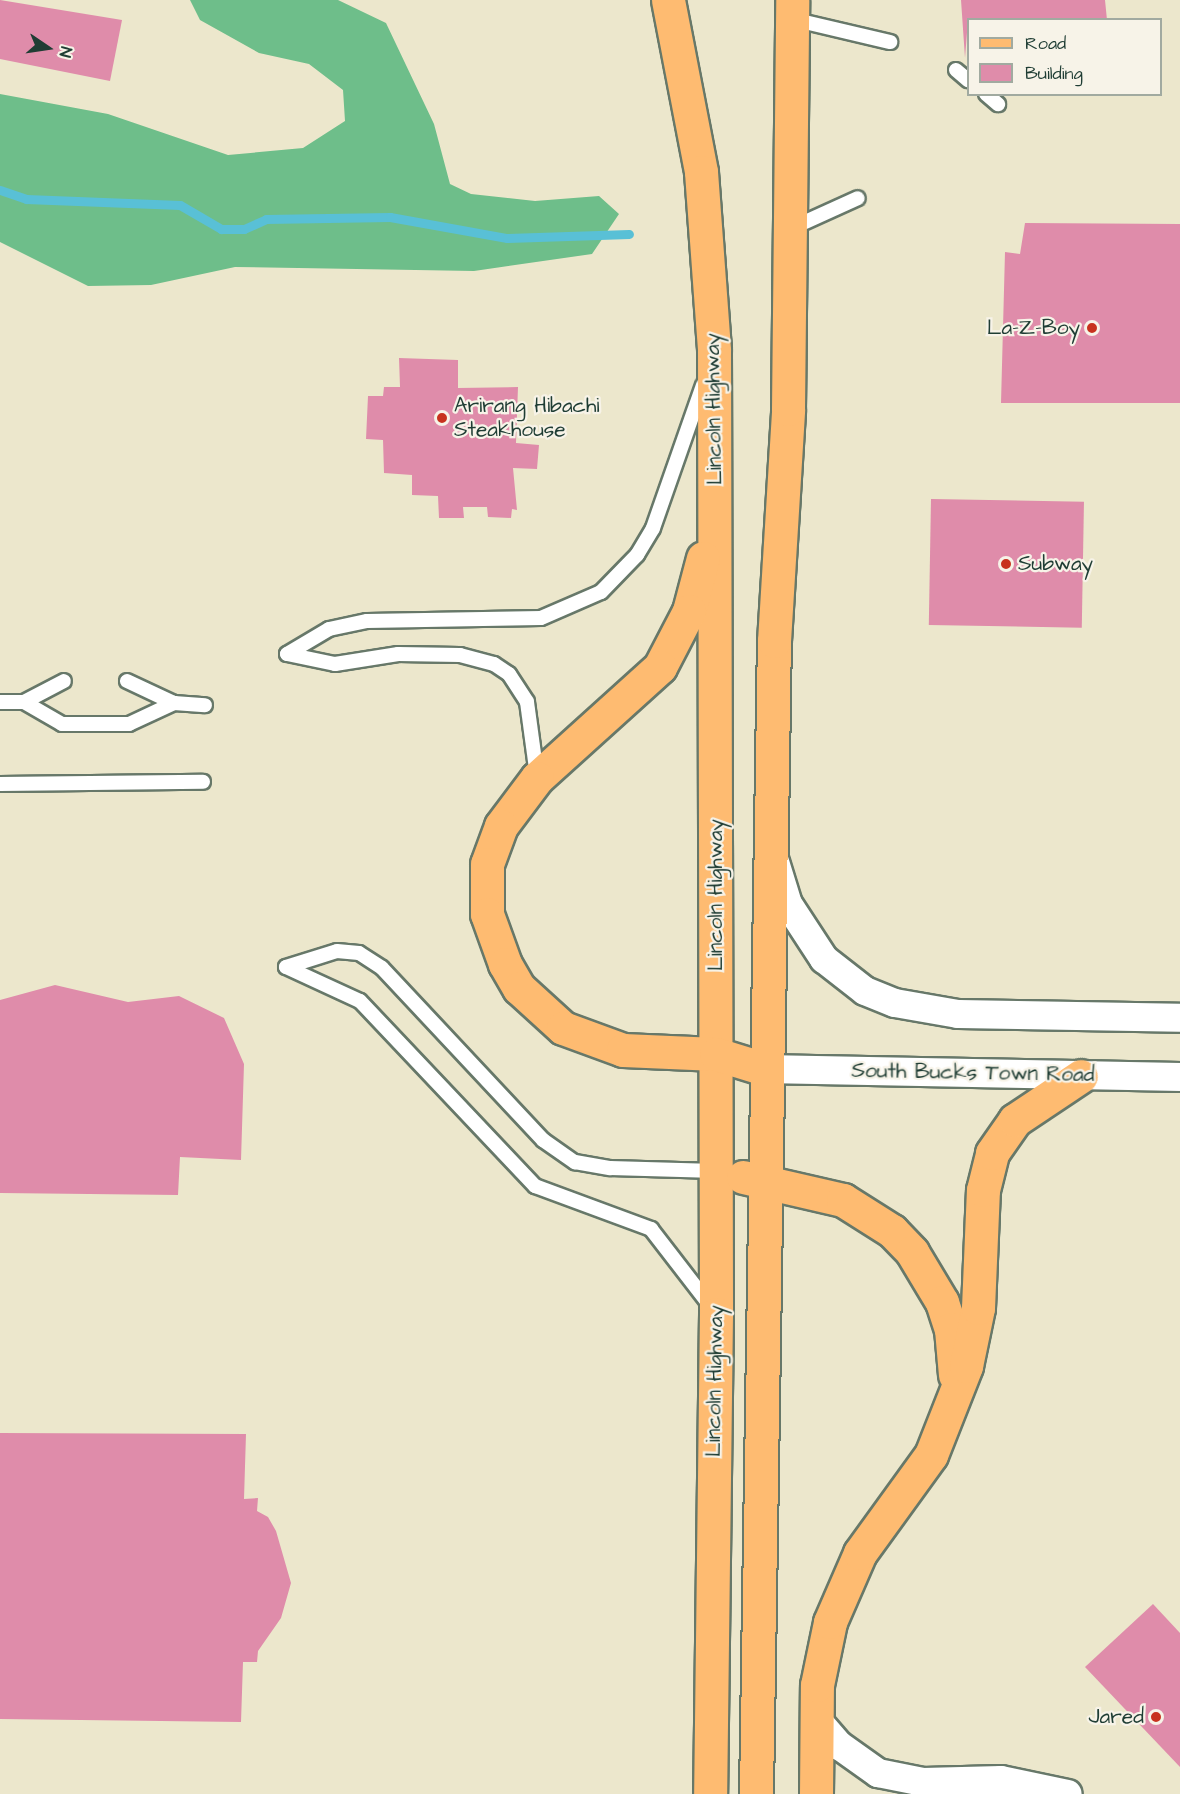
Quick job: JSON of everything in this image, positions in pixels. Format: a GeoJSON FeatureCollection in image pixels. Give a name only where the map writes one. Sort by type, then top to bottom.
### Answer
{"type":"FeatureCollection","features":[{"type":"Feature","properties":{"kind":"main road","name":"Lincoln Highway"},"geometry":{"type":"LineString","coordinates":[[668,0],[701,172],[714,351],[716,1314],[710,1794]]}},
{"type":"Feature","properties":{"kind":"main road"},"geometry":{"type":"LineString","coordinates":[[756,1794],[765,1070],[790,229],[792,9]]}},
{"type":"Feature","properties":{"kind":"main road"},"geometry":{"type":"LineString","coordinates":[[715,507],[689,611],[660,667],[537,778],[501,826],[487,864],[488,914],[519,988],[540,1011],[593,1042],[623,1050],[716,1054],[765,1070]]}},
{"type":"Feature","properties":{"kind":"main road"},"geometry":{"type":"LineString","coordinates":[[816,1794],[817,1720],[822,1653],[842,1590],[882,1518],[931,1455],[950,1409],[974,1338],[983,1190],[992,1153],[1015,1119],[1081,1076]]}},
{"type":"Feature","properties":{"kind":"main road"},"geometry":{"type":"LineString","coordinates":[[716,1171],[843,1200],[885,1225],[912,1252],[951,1329],[956,1357],[950,1409]]}},
{"type":"Feature","properties":{"kind":"street"},"geometry":{"type":"LineString","coordinates":[[770,847],[804,934],[824,959],[865,991],[895,1003],[958,1014],[1180,1018]]}},
{"type":"Feature","properties":{"kind":"street","name":"South Bucks Town Road"},"geometry":{"type":"LineString","coordinates":[[765,1070],[1180,1077]]}},
{"type":"Feature","properties":{"kind":"street"},"geometry":{"type":"LineString","coordinates":[[817,1720],[858,1761],[900,1779],[1001,1780],[1068,1794]]}},
{"type":"Feature","properties":{"kind":"lane"},"geometry":{"type":"LineString","coordinates":[[792,9],[890,42]]}},
{"type":"Feature","properties":{"kind":"lane"},"geometry":{"type":"LineString","coordinates":[[956,70],[967,78]]}},
{"type":"Feature","properties":{"kind":"lane"},"geometry":{"type":"LineString","coordinates":[[988,96],[998,104]]}},
{"type":"Feature","properties":{"kind":"lane"},"geometry":{"type":"LineString","coordinates":[[790,229],[858,198]]}},
{"type":"Feature","properties":{"kind":"lane"},"geometry":{"type":"LineString","coordinates":[[537,778],[527,702],[509,674],[494,664],[460,655],[398,654],[335,664],[287,654],[329,629],[367,621],[541,618],[601,592],[637,555],[657,519],[714,351]]}},
{"type":"Feature","properties":{"kind":"lane"},"geometry":{"type":"LineString","coordinates":[[0,702],[24,702],[64,681]]}},
{"type":"Feature","properties":{"kind":"lane"},"geometry":{"type":"LineString","coordinates":[[127,681],[174,703],[205,705]]}},
{"type":"Feature","properties":{"kind":"lane"},"geometry":{"type":"LineString","coordinates":[[24,702],[62,724],[129,724],[174,703]]}},
{"type":"Feature","properties":{"kind":"lane"},"geometry":{"type":"LineString","coordinates":[[0,784],[203,782]]}},
{"type":"Feature","properties":{"kind":"lane"},"geometry":{"type":"LineString","coordinates":[[716,1171],[610,1168],[575,1162],[543,1140],[382,968],[359,954],[337,951],[286,967],[360,1001],[535,1186],[651,1229],[716,1314]]}},
{"type":"Feature","properties":{"kind":"green space"},"geometry":{"type":"Polygon","coordinates":[[[190,0],[338,0],[386,23],[434,124],[450,184],[471,194],[535,201],[599,196],[619,214],[592,254],[474,271],[235,267],[151,285],[88,286],[0,242],[0,94],[108,114],[228,155],[303,148],[345,121],[343,90],[309,64],[259,53],[200,20],[190,0]]]}},
{"type":"Feature","properties":{"kind":"building"},"geometry":{"type":"Polygon","coordinates":[[[0,0],[122,20],[110,81],[0,59],[0,0]]]}},
{"type":"Feature","properties":{"kind":"building"},"geometry":{"type":"Polygon","coordinates":[[[961,0],[1105,0],[1107,18],[967,18],[965,58],[961,0]]]}},
{"type":"Feature","properties":{"kind":"building","name":"La-Z-Boy"},"geometry":{"type":"Polygon","coordinates":[[[1025,223],[1180,224],[1180,403],[1001,403],[1005,252],[1020,254],[1025,223]]]}},
{"type":"Feature","properties":{"kind":"building","name":"Arirang Hibachi Steakhouse"},"geometry":{"type":"Polygon","coordinates":[[[399,358],[458,360],[458,388],[518,387],[516,443],[539,445],[537,469],[513,468],[517,510],[512,509],[511,518],[488,517],[487,507],[463,507],[464,518],[439,518],[438,496],[412,495],[412,475],[384,473],[383,440],[366,439],[368,396],[383,396],[384,387],[400,387],[399,358]]]}},
{"type":"Feature","properties":{"kind":"building","name":"Subway"},"geometry":{"type":"Polygon","coordinates":[[[931,499],[1084,502],[1082,628],[929,625],[931,499]]]}},
{"type":"Feature","properties":{"kind":"building"},"geometry":{"type":"Polygon","coordinates":[[[55,985],[128,1002],[179,996],[224,1018],[244,1064],[241,1160],[180,1157],[178,1195],[0,1193],[0,1000],[55,985]]]}},
{"type":"Feature","properties":{"kind":"building"},"geometry":{"type":"Polygon","coordinates":[[[0,1433],[246,1434],[244,1499],[258,1498],[257,1511],[268,1517],[276,1531],[291,1583],[281,1618],[258,1651],[257,1662],[243,1662],[241,1722],[0,1719],[0,1433]]]}},
{"type":"Feature","properties":{"kind":"building","name":"Jared"},"geometry":{"type":"Polygon","coordinates":[[[1153,1604],[1180,1633],[1180,1767],[1085,1667],[1153,1604]]]}},
{"type":"Feature","properties":{"kind":"waterway"},"geometry":{"type":"LineString","coordinates":[[0,190],[26,199],[180,205],[221,229],[244,229],[266,219],[390,217],[507,238],[629,234]]}},
{"type":"Feature","properties":{"kind":"place","name":"La-Z-Boy"},"geometry":{"type":"Point","coordinates":[1092,328]}},
{"type":"Feature","properties":{"kind":"place","name":"Arirang Hibachi Steakhouse"},"geometry":{"type":"Point","coordinates":[442,418]}},
{"type":"Feature","properties":{"kind":"place","name":"Subway"},"geometry":{"type":"Point","coordinates":[1006,564]}},
{"type":"Feature","properties":{"kind":"place","name":"Jared"},"geometry":{"type":"Point","coordinates":[1156,1717]}}]}
